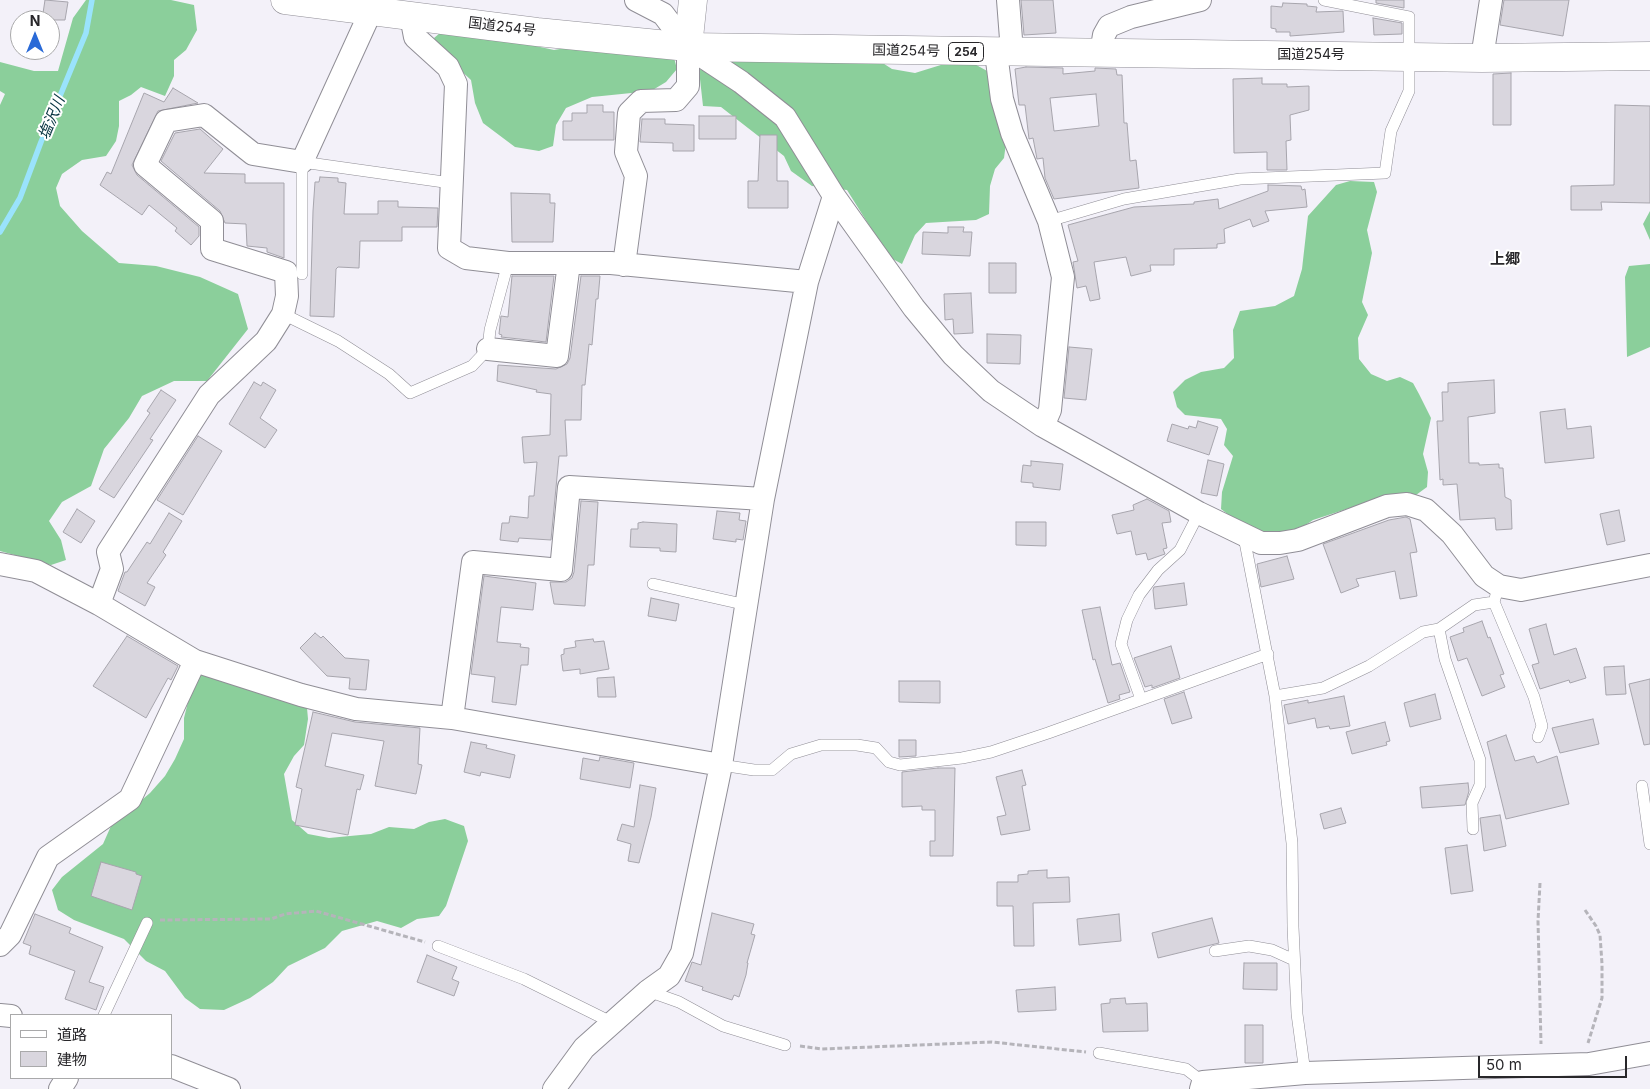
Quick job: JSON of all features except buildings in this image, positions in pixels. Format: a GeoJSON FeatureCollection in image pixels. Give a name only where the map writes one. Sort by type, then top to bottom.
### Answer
{"type":"FeatureCollection","features":[{"type":"Feature","properties":{"kind":"main road","name":"国道254号"},"geometry":{"type":"LineString","coordinates":[[285,0],[372,5],[411,16],[537,32],[688,47],[1004,53],[1482,58],[1650,56]]}},
{"type":"Feature","properties":{"kind":"main road"},"geometry":{"type":"LineString","coordinates":[[688,47],[693,0]]}},
{"type":"Feature","properties":{"kind":"street"},"geometry":{"type":"LineString","coordinates":[[636,0],[663,14],[688,47],[741,82],[785,117],[834,196],[914,308],[953,355],[990,391],[1044,426],[1199,513],[1244,537],[1261,543],[1298,540],[1388,506],[1407,504],[1426,510],[1452,534],[1497,594],[1650,565]]}},
{"type":"Feature","properties":{"kind":"street"},"geometry":{"type":"LineString","coordinates":[[1008,0],[1002,99],[1012,132],[1048,222],[1063,277],[1050,410],[1044,426]]}},
{"type":"Feature","properties":{"kind":"street"},"geometry":{"type":"LineString","coordinates":[[1102,53],[1104,35],[1110,26],[1131,16],[1200,0]]}},
{"type":"Feature","properties":{"kind":"street"},"geometry":{"type":"LineString","coordinates":[[1482,58],[1491,0]]}},
{"type":"Feature","properties":{"kind":"street"},"geometry":{"type":"LineString","coordinates":[[99,604],[112,569],[108,552],[209,395],[266,341],[283,314],[287,296],[286,272],[212,249],[212,221],[145,165],[166,121],[204,115],[253,154],[302,162],[372,5]]}},
{"type":"Feature","properties":{"kind":"street"},"geometry":{"type":"LineString","coordinates":[[411,16],[415,37],[448,67],[456,84],[449,248],[466,258],[508,263],[624,265],[807,282]]}},
{"type":"Feature","properties":{"kind":"street"},"geometry":{"type":"LineString","coordinates":[[624,265],[636,176],[626,152],[629,113],[641,101],[676,100],[688,86],[688,47]]}},
{"type":"Feature","properties":{"kind":"street"},"geometry":{"type":"LineString","coordinates":[[554,1089],[584,1048],[648,991],[669,976],[682,953],[721,765],[762,500],[807,282],[834,196]]}},
{"type":"Feature","properties":{"kind":"street"},"geometry":{"type":"LineString","coordinates":[[488,349],[558,356],[569,263]]}},
{"type":"Feature","properties":{"kind":"street"},"geometry":{"type":"LineString","coordinates":[[452,718],[473,562],[561,570],[569,487],[762,500]]}},
{"type":"Feature","properties":{"kind":"street"},"geometry":{"type":"LineString","coordinates":[[0,564],[36,571],[99,604],[195,661],[301,695],[356,709],[452,718],[721,765]]}},
{"type":"Feature","properties":{"kind":"street"},"geometry":{"type":"LineString","coordinates":[[0,945],[10,935],[48,856],[130,799],[195,661]]}},
{"type":"Feature","properties":{"kind":"street"},"geometry":{"type":"LineString","coordinates":[[1202,1085],[1305,1073],[1589,1064],[1650,1053]]}},
{"type":"Feature","properties":{"kind":"street"},"geometry":{"type":"LineString","coordinates":[[172,1066],[229,1089]]}},
{"type":"Feature","properties":{"kind":"lane"},"geometry":{"type":"LineString","coordinates":[[1048,222],[1124,199],[1240,179],[1384,173],[1392,130],[1409,91],[1409,16],[1324,0]]}},
{"type":"Feature","properties":{"kind":"lane"},"geometry":{"type":"LineString","coordinates":[[302,274],[302,162],[451,183]]}},
{"type":"Feature","properties":{"kind":"lane"},"geometry":{"type":"LineString","coordinates":[[283,314],[338,341],[389,374],[410,393],[472,366],[488,349],[490,330],[508,263]]}},
{"type":"Feature","properties":{"kind":"lane"},"geometry":{"type":"LineString","coordinates":[[1141,699],[1122,644],[1127,620],[1139,595],[1158,570],[1180,550],[1199,513]]}},
{"type":"Feature","properties":{"kind":"lane"},"geometry":{"type":"LineString","coordinates":[[1244,537],[1249,573],[1268,654],[1275,696],[1292,843],[1297,1014],[1305,1073]]}},
{"type":"Feature","properties":{"kind":"lane"},"geometry":{"type":"LineString","coordinates":[[654,584],[747,605]]}},
{"type":"Feature","properties":{"kind":"lane"},"geometry":{"type":"LineString","coordinates":[[1275,696],[1323,688],[1369,666],[1423,632],[1439,629],[1474,605],[1497,594],[1534,697],[1542,726],[1538,737]]}},
{"type":"Feature","properties":{"kind":"lane"},"geometry":{"type":"LineString","coordinates":[[1439,629],[1445,659],[1480,760],[1480,785],[1472,803],[1473,828]]}},
{"type":"Feature","properties":{"kind":"lane"},"geometry":{"type":"LineString","coordinates":[[721,765],[754,770],[772,770],[791,754],[821,745],[857,744],[876,748],[890,762],[900,765],[962,758],[990,752],[1048,733],[1268,654]]}},
{"type":"Feature","properties":{"kind":"lane"},"geometry":{"type":"LineString","coordinates":[[1642,786],[1650,844]]}},
{"type":"Feature","properties":{"kind":"lane"},"geometry":{"type":"LineString","coordinates":[[104,1014],[147,923]]}},
{"type":"Feature","properties":{"kind":"lane"},"geometry":{"type":"LineString","coordinates":[[438,946],[524,979],[613,1023]]}},
{"type":"Feature","properties":{"kind":"lane"},"geometry":{"type":"LineString","coordinates":[[1214,951],[1249,946],[1272,950],[1294,960]]}},
{"type":"Feature","properties":{"kind":"lane"},"geometry":{"type":"LineString","coordinates":[[648,991],[679,1002],[723,1026],[785,1045]]}},
{"type":"Feature","properties":{"kind":"lane"},"geometry":{"type":"LineString","coordinates":[[1099,1053],[1186,1069],[1202,1085]]}},
{"type":"Feature","properties":{"kind":"path"},"geometry":{"type":"LineString","coordinates":[[1540,882],[1538,921],[1542,1066]]}},
{"type":"Feature","properties":{"kind":"path"},"geometry":{"type":"LineString","coordinates":[[1585,910],[1600,935],[1602,964],[1602,998],[1588,1043],[1589,1064]]}},
{"type":"Feature","properties":{"kind":"path"},"geometry":{"type":"LineString","coordinates":[[147,923],[167,919],[271,920],[285,914],[316,911],[438,946]]}},
{"type":"Feature","properties":{"kind":"path"},"geometry":{"type":"LineString","coordinates":[[785,1045],[822,1049],[992,1042],[1099,1053]]}},
{"type":"Feature","properties":{"kind":"green space"},"geometry":{"type":"Polygon","coordinates":[[[86,0],[171,0],[194,5],[197,30],[186,50],[174,60],[174,76],[165,96],[141,87],[119,101],[119,126],[116,141],[106,156],[82,160],[62,174],[56,188],[60,206],[82,231],[119,263],[156,266],[200,277],[238,294],[248,329],[207,381],[174,381],[142,396],[129,418],[104,449],[91,486],[62,502],[49,521],[61,540],[66,560],[51,565],[0,551],[0,105],[5,94],[0,91],[0,62],[34,71],[58,71],[73,18],[86,0]]]}},
{"type":"Feature","properties":{"kind":"green space"},"geometry":{"type":"Polygon","coordinates":[[[440,33],[522,43],[554,50],[577,46],[673,54],[677,69],[666,82],[651,91],[592,97],[566,108],[556,125],[553,146],[539,151],[515,147],[483,123],[475,103],[471,80],[443,54],[434,38],[440,33]]]}},
{"type":"Feature","properties":{"kind":"green space"},"geometry":{"type":"Polygon","coordinates":[[[725,60],[878,60],[892,69],[915,73],[944,64],[969,61],[989,72],[1007,136],[1004,158],[995,169],[990,186],[989,214],[976,220],[926,223],[915,235],[902,264],[889,257],[847,190],[812,186],[791,171],[784,156],[721,107],[703,106],[699,70],[725,60]]]}},
{"type":"Feature","properties":{"kind":"green space"},"geometry":{"type":"Polygon","coordinates":[[[1350,181],[1374,182],[1377,192],[1367,230],[1372,253],[1362,302],[1368,315],[1358,338],[1359,359],[1371,374],[1387,381],[1400,377],[1413,383],[1419,394],[1431,418],[1423,454],[1428,472],[1427,487],[1416,495],[1390,501],[1368,502],[1313,520],[1304,526],[1292,544],[1247,529],[1221,509],[1222,492],[1233,456],[1224,445],[1227,429],[1221,419],[1185,415],[1177,407],[1173,392],[1185,380],[1201,372],[1224,368],[1234,358],[1233,330],[1240,311],[1275,306],[1294,296],[1302,269],[1308,216],[1336,185],[1350,181]]]}},
{"type":"Feature","properties":{"kind":"green space"},"geometry":{"type":"Polygon","coordinates":[[[1650,211],[1650,240],[1643,224],[1650,211]]]}},
{"type":"Feature","properties":{"kind":"green space"},"geometry":{"type":"Polygon","coordinates":[[[1650,264],[1650,347],[1627,357],[1625,277],[1629,266],[1650,264]]]}},
{"type":"Feature","properties":{"kind":"green space"},"geometry":{"type":"Polygon","coordinates":[[[201,673],[307,708],[308,719],[304,745],[294,756],[284,774],[292,820],[308,834],[329,838],[371,834],[389,827],[414,829],[429,822],[445,819],[464,826],[468,841],[446,906],[439,916],[417,919],[401,928],[377,921],[342,931],[325,948],[288,966],[273,982],[250,998],[224,1010],[200,1009],[185,998],[165,971],[146,961],[124,939],[74,920],[58,910],[52,890],[62,877],[103,844],[111,826],[150,793],[165,776],[184,739],[184,718],[189,698],[201,673]]]}},
{"type":"Feature","properties":{"kind":"waterway","name":"塩沢川"},"geometry":{"type":"LineString","coordinates":[[0,232],[20,198],[86,33],[92,0]]}},
{"type":"Feature","properties":{"kind":"district","name":"上郷"},"geometry":{"type":"Point","coordinates":[1505,259]}}]}
